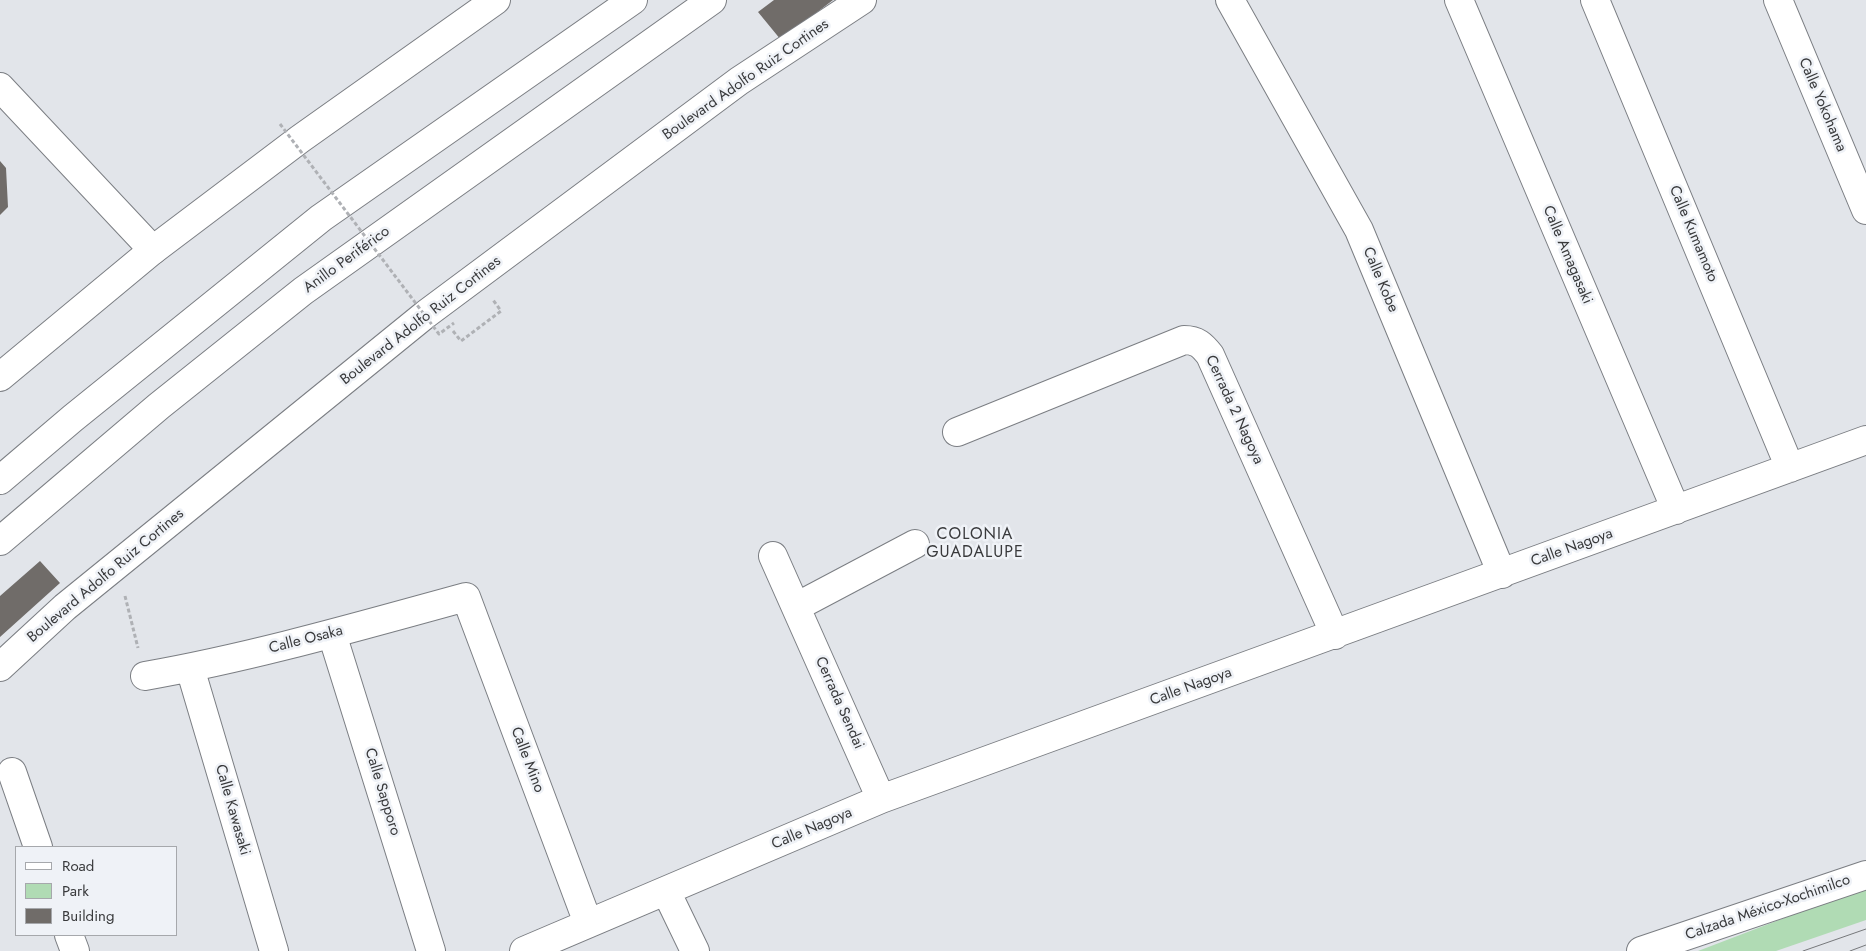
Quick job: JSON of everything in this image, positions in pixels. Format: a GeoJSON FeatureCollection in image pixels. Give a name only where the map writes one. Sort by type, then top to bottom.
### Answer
{"type":"FeatureCollection","features":[{"type":"Feature","properties":{"kind":"main road"},"geometry":{"type":"LineString","coordinates":[[0,377],[153,250],[300,139],[496,0]]}},
{"type":"Feature","properties":{"kind":"main road"},"geometry":{"type":"LineString","coordinates":[[0,480],[73,418],[321,218],[633,0]]}},
{"type":"Feature","properties":{"kind":"main road","name":"Anillo Periférico"},"geometry":{"type":"LineString","coordinates":[[0,541],[159,406],[303,291],[712,0]]}},
{"type":"Feature","properties":{"kind":"main road","name":"Boulevard Adolfo Ruiz Cortines"},"geometry":{"type":"LineString","coordinates":[[0,667],[65,607],[426,314],[739,81],[862,0]]}},
{"type":"Feature","properties":{"kind":"main road","name":"Calle Kobe"},"geometry":{"type":"LineString","coordinates":[[1230,0],[1359,230],[1502,574]]}},
{"type":"Feature","properties":{"kind":"main road","name":"Calle Amagasaki"},"geometry":{"type":"LineString","coordinates":[[1459,0],[1676,510]]}},
{"type":"Feature","properties":{"kind":"main road","name":"Calle Kumamoto"},"geometry":{"type":"LineString","coordinates":[[1595,0],[1790,468]]}},
{"type":"Feature","properties":{"kind":"main road","name":"Calle Yokohama"},"geometry":{"type":"LineString","coordinates":[[1778,0],[1866,210]]}},
{"type":"Feature","properties":{"kind":"main road"},"geometry":{"type":"LineString","coordinates":[[0,87],[153,250]]}},
{"type":"Feature","properties":{"kind":"main road","name":"Cerrada 2 Nagoya"},"geometry":{"type":"LineString","coordinates":[[957,432],[1184,340],[1193,340],[1202,345],[1210,355],[1335,635]]}},
{"type":"Feature","properties":{"kind":"main road","name":"Calle Nagoya"},"geometry":{"type":"LineString","coordinates":[[524,951],[881,799],[1866,440]]}},
{"type":"Feature","properties":{"kind":"main road"},"geometry":{"type":"LineString","coordinates":[[796,607],[915,544]]}},
{"type":"Feature","properties":{"kind":"main road","name":"Cerrada Sendai"},"geometry":{"type":"LineString","coordinates":[[774,556],[881,799]]}},
{"type":"Feature","properties":{"kind":"main road","name":"Calle Osaka"},"geometry":{"type":"LineString","coordinates":[[145,676],[190,668],[332,634],[466,597]]}},
{"type":"Feature","properties":{"kind":"main road","name":"Calle Mino"},"geometry":{"type":"LineString","coordinates":[[466,597],[588,923]]}},
{"type":"Feature","properties":{"kind":"main road","name":"Calle Sapporo"},"geometry":{"type":"LineString","coordinates":[[332,634],[431,951]]}},
{"type":"Feature","properties":{"kind":"main road","name":"Calle Kawasaki"},"geometry":{"type":"LineString","coordinates":[[190,668],[274,951]]}},
{"type":"Feature","properties":{"kind":"main road"},"geometry":{"type":"LineString","coordinates":[[12,772],[38,846]]}},
{"type":"Feature","properties":{"kind":"main road","name":"Calzada México-Xochimilco"},"geometry":{"type":"LineString","coordinates":[[1641,951],[1866,875]]}},
{"type":"Feature","properties":{"kind":"main road"},"geometry":{"type":"LineString","coordinates":[[666,891],[695,951]]}},
{"type":"Feature","properties":{"kind":"main road"},"geometry":{"type":"LineString","coordinates":[[69,936],[75,951]]}},
{"type":"Feature","properties":{"kind":"path"},"geometry":{"type":"LineString","coordinates":[[280,124],[439,334],[461,318]]}},
{"type":"Feature","properties":{"kind":"path"},"geometry":{"type":"LineString","coordinates":[[461,341],[501,311],[490,296]]}},
{"type":"Feature","properties":{"kind":"path"},"geometry":{"type":"LineString","coordinates":[[117,564],[145,676]]}},
{"type":"Feature","properties":{"kind":"green space"},"geometry":{"type":"Polygon","coordinates":[[[1866,889],[1866,920],[1776,951],[1698,951],[1800,912],[1866,889]]]}},
{"type":"Feature","properties":{"kind":"building"},"geometry":{"type":"Polygon","coordinates":[[[774,0],[833,0],[781,40],[758,12],[774,0]]]}},
{"type":"Feature","properties":{"kind":"building"},"geometry":{"type":"Polygon","coordinates":[[[0,161],[6,168],[8,207],[0,215],[0,161]]]}},
{"type":"Feature","properties":{"kind":"building"},"geometry":{"type":"Polygon","coordinates":[[[40,561],[60,583],[0,637],[0,596],[40,561]]]}},
{"type":"Feature","properties":{"kind":"tram line"},"geometry":{"type":"LineString","coordinates":[[1803,951],[1866,929]]}},
{"type":"Feature","properties":{"kind":"tram line"},"geometry":{"type":"LineString","coordinates":[[1850,951],[1866,945]]}},
{"type":"Feature","properties":{"kind":"district","name":"COLONIA GUADALUPE"},"geometry":{"type":"Point","coordinates":[975,544]}}]}
